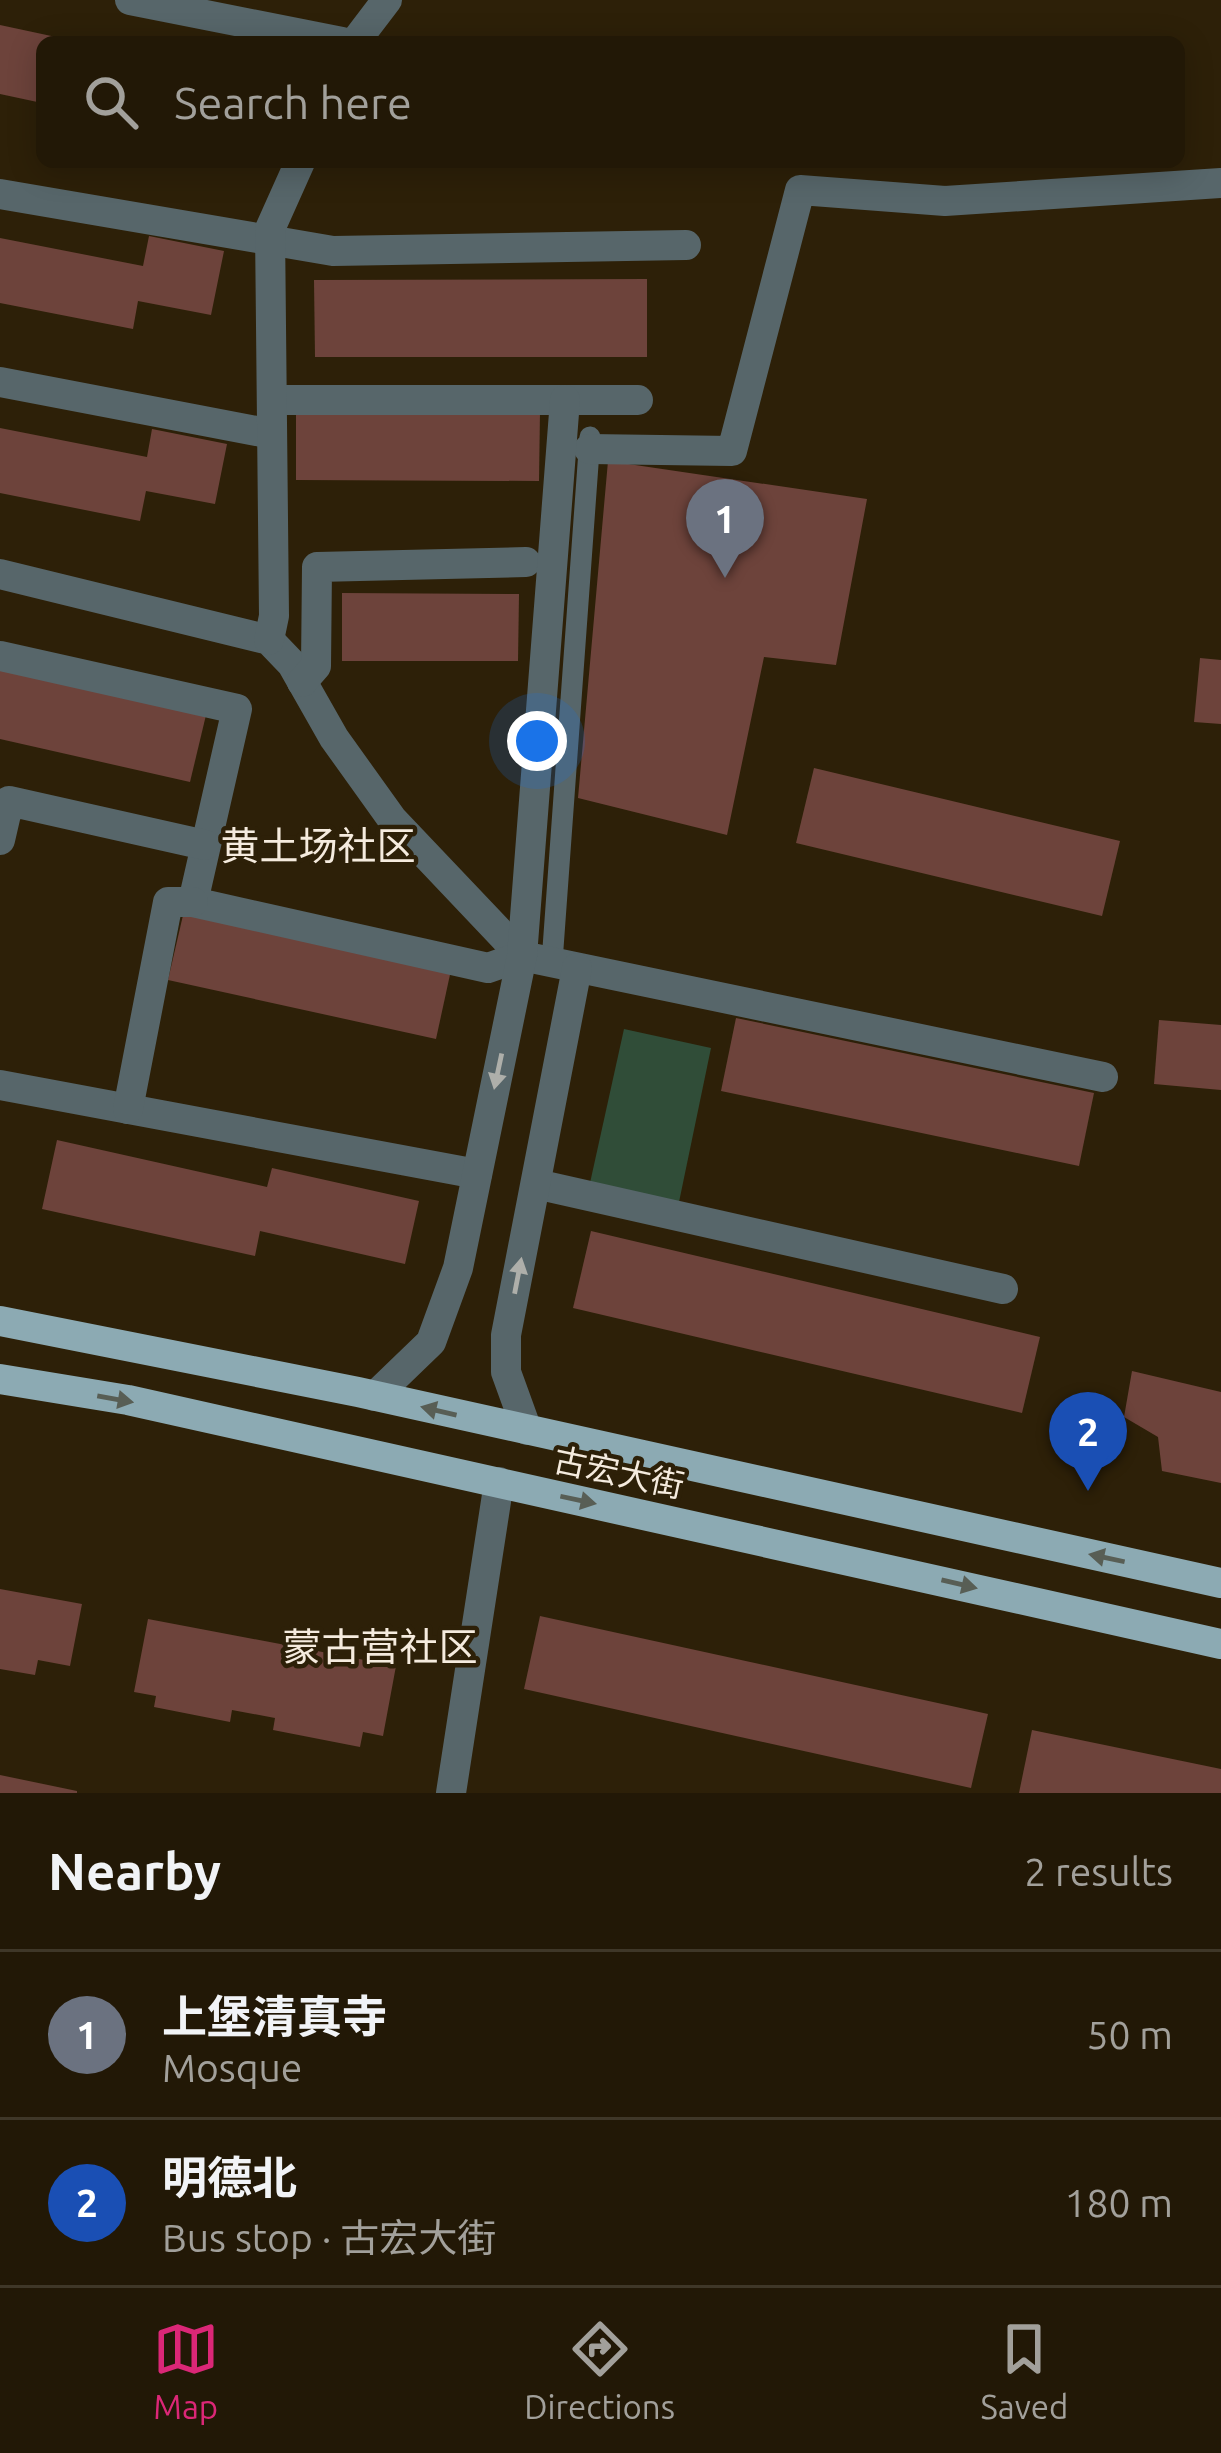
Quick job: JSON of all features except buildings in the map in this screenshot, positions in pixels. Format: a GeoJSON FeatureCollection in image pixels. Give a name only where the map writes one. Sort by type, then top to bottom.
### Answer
{"type":"FeatureCollection","features":[{"type":"Feature","properties":{"kind":"main road","name":"古宏大街"},"geometry":{"type":"LineString","coordinates":[[0,1321],[375,1396],[1221,1583]]}},
{"type":"Feature","properties":{"kind":"main road","name":"古宏大街"},"geometry":{"type":"LineString","coordinates":[[0,1379],[128,1400],[1221,1644]]}},
{"type":"Feature","properties":{"kind":"main road"},"geometry":{"type":"LineString","coordinates":[[755,1539],[766,1483]]}},
{"type":"Feature","properties":{"kind":"street"},"geometry":{"type":"LineString","coordinates":[[130,0],[312,36]]}},
{"type":"Feature","properties":{"kind":"street"},"geometry":{"type":"LineString","coordinates":[[360,36],[387,0]]}},
{"type":"Feature","properties":{"kind":"street"},"geometry":{"type":"LineString","coordinates":[[268,640],[274,616],[270,230],[297,168]]}},
{"type":"Feature","properties":{"kind":"street"},"geometry":{"type":"LineString","coordinates":[[590,443],[732,451],[800,190],[945,201],[1221,183]]}},
{"type":"Feature","properties":{"kind":"street"},"geometry":{"type":"LineString","coordinates":[[0,194],[333,251],[686,245]]}},
{"type":"Feature","properties":{"kind":"street"},"geometry":{"type":"LineString","coordinates":[[0,382],[272,434]]}},
{"type":"Feature","properties":{"kind":"street"},"geometry":{"type":"LineString","coordinates":[[272,400],[638,400]]}},
{"type":"Feature","properties":{"kind":"street"},"geometry":{"type":"LineString","coordinates":[[527,1430],[506,1372],[506,1336],[536,1184],[550,962],[565,400]]}},
{"type":"Feature","properties":{"kind":"street"},"geometry":{"type":"LineString","coordinates":[[302,682],[316,666],[317,567],[526,562]]}},
{"type":"Feature","properties":{"kind":"street"},"geometry":{"type":"LineString","coordinates":[[0,574],[268,640],[302,682],[334,738],[392,819],[550,962]]}},
{"type":"Feature","properties":{"kind":"street"},"geometry":{"type":"LineString","coordinates":[[0,656],[237,709],[194,902]]}},
{"type":"Feature","properties":{"kind":"street"},"geometry":{"type":"LineString","coordinates":[[0,840],[9,801],[205,844]]}},
{"type":"Feature","properties":{"kind":"street"},"geometry":{"type":"LineString","coordinates":[[128,1109],[168,902],[194,902],[488,968],[550,962],[1102,1076]]}},
{"type":"Feature","properties":{"kind":"street"},"geometry":{"type":"LineString","coordinates":[[375,1396],[431,1342],[458,1268],[477,1174],[550,962]]}},
{"type":"Feature","properties":{"kind":"street"},"geometry":{"type":"LineString","coordinates":[[0,1085],[477,1174]]}},
{"type":"Feature","properties":{"kind":"street"},"geometry":{"type":"LineString","coordinates":[[536,1184],[1003,1289]]}},
{"type":"Feature","properties":{"kind":"street"},"geometry":{"type":"LineString","coordinates":[[451,1793],[499,1482]]}},
{"type":"Feature","properties":{"kind":"lane"},"geometry":{"type":"LineString","coordinates":[[550,962],[590,443]]}},
{"type":"Feature","properties":{"kind":"green space"},"geometry":{"type":"Polygon","coordinates":[[[624,1029],[711,1048],[679,1202],[590,1183],[624,1029]]]}},
{"type":"Feature","properties":{"kind":"place","name":"上堡清真寺"},"geometry":{"type":"Point","coordinates":[725,578]}},
{"type":"Feature","properties":{"kind":"place","name":"明德北"},"geometry":{"type":"Point","coordinates":[1088,1491]}},
{"type":"Feature","properties":{"kind":"district","name":"黄土场社区"},"geometry":{"type":"Point","coordinates":[318,845]}},
{"type":"Feature","properties":{"kind":"district","name":"蒙古营社区"},"geometry":{"type":"Point","coordinates":[380,1646]}}]}
